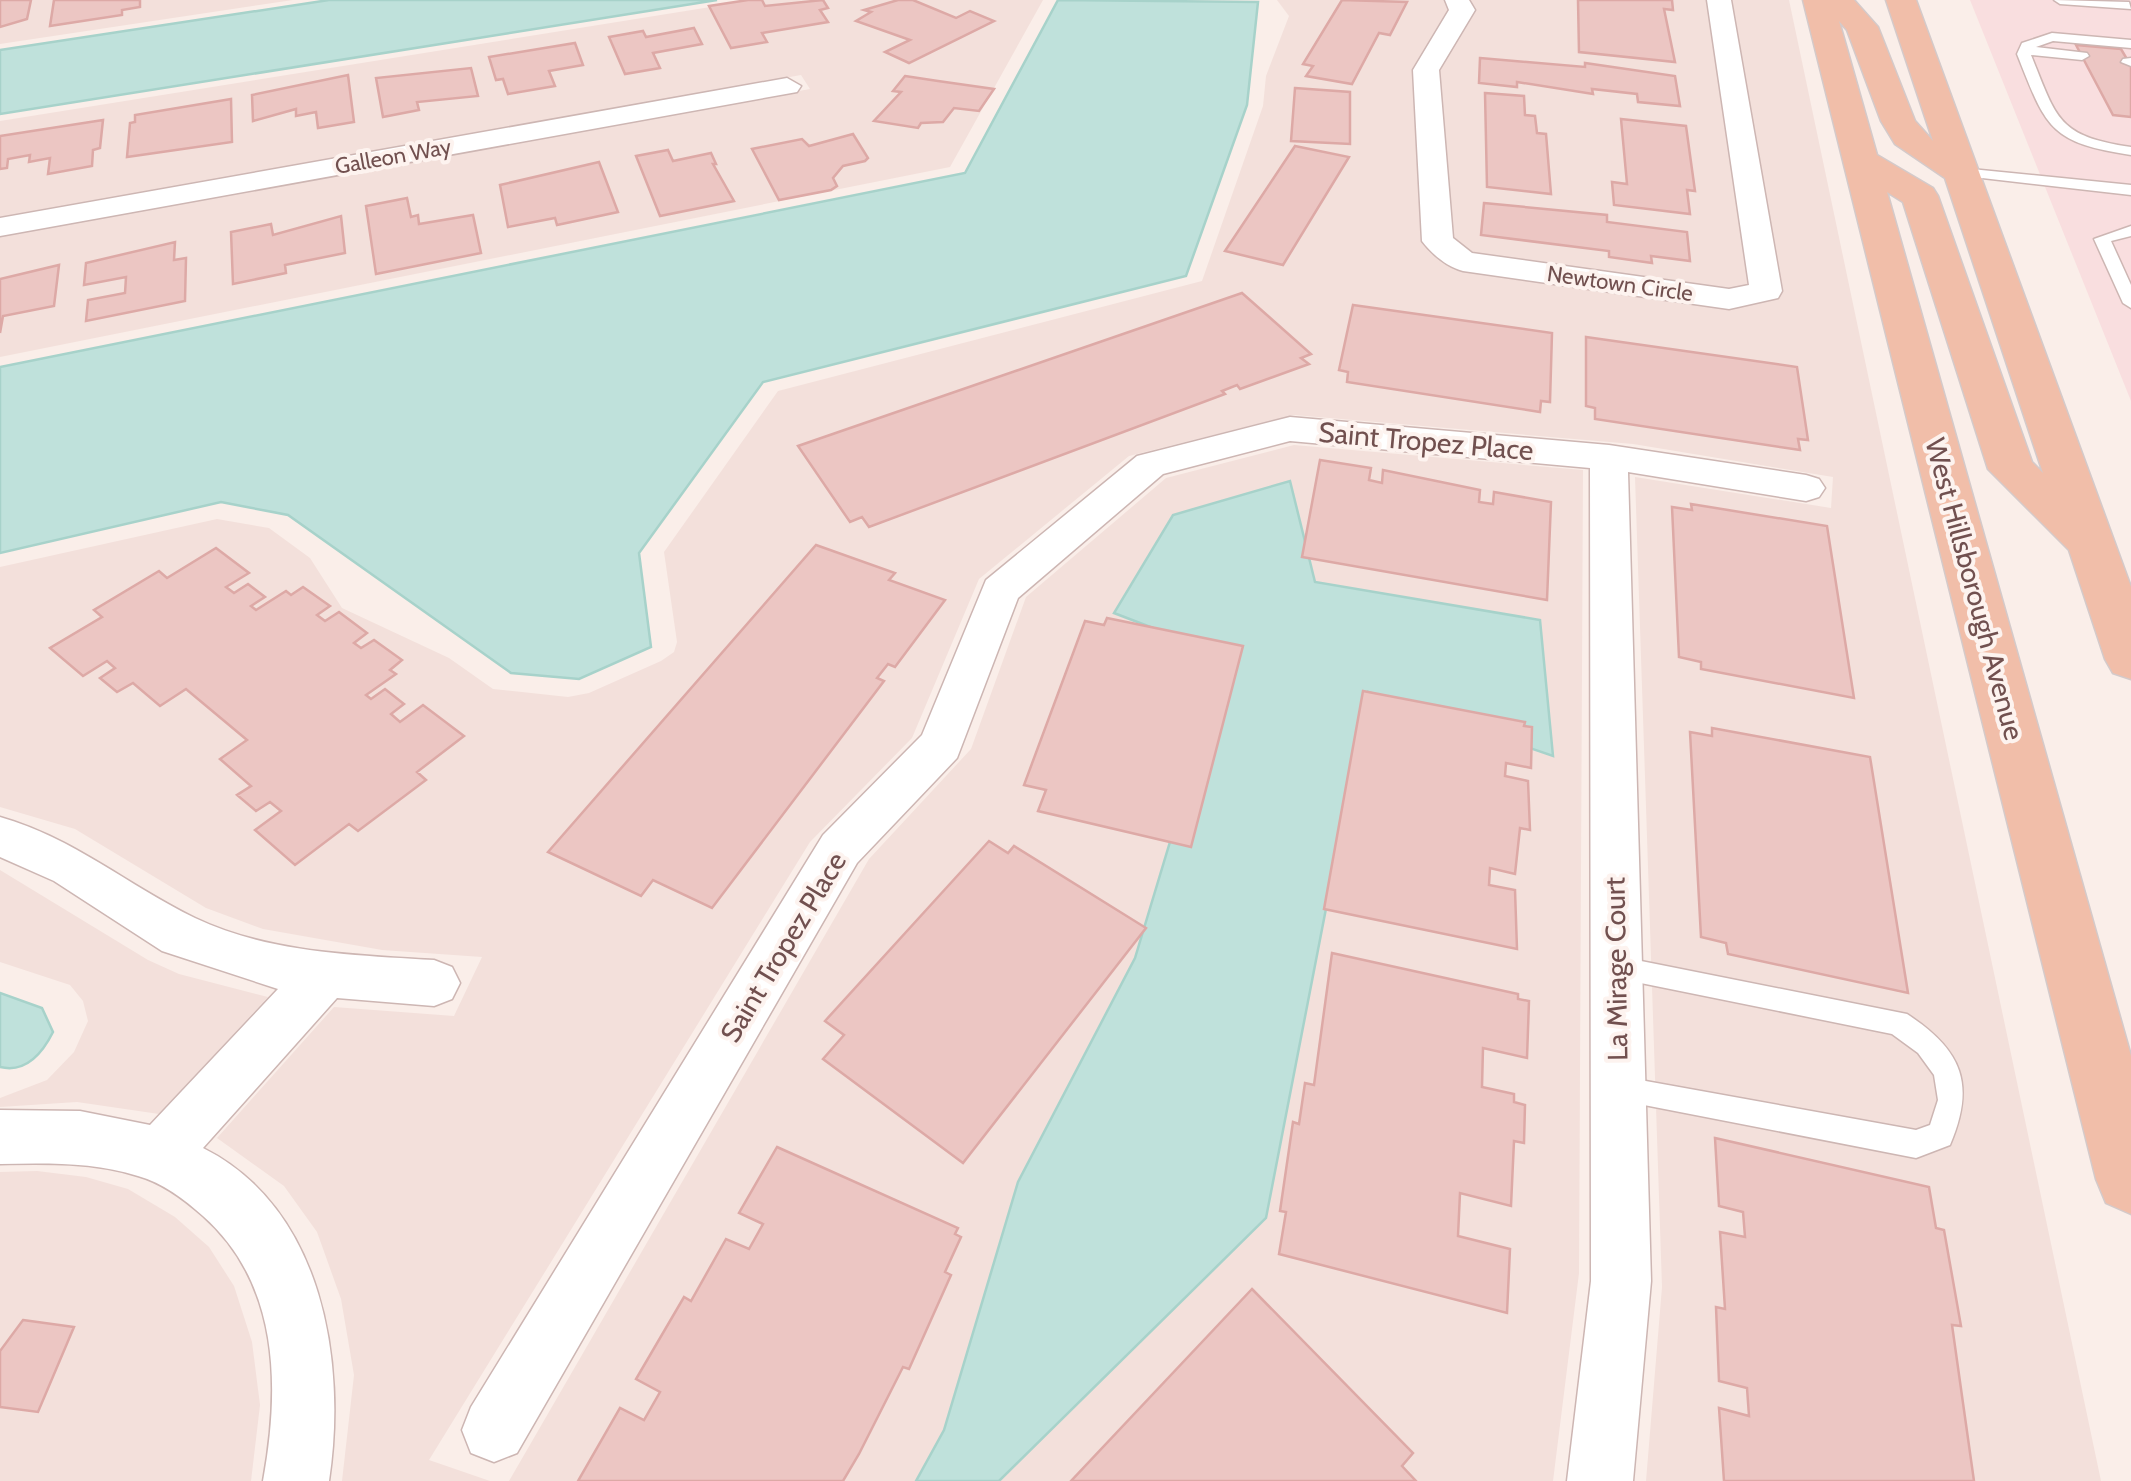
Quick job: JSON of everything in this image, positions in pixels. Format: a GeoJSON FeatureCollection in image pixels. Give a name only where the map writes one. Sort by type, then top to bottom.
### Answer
{"type":"FeatureCollection","features":[{"type":"Feature","properties":{"kind":"main road","name":"West Hillsborough Avenue"},"geometry":{"type":"LineString","coordinates":[[1818,0],[2131,1178]]}},
{"type":"Feature","properties":{"kind":"main road"},"geometry":{"type":"LineString","coordinates":[[1837,0],[1862,27],[1898,121],[1913,144],[1961,172]]}},
{"type":"Feature","properties":{"kind":"main road"},"geometry":{"type":"LineString","coordinates":[[1901,0],[2131,659]]}},
{"type":"Feature","properties":{"kind":"main road"},"geometry":{"type":"LineString","coordinates":[[1861,162],[1920,196],[2011,468],[2092,546]]}},
{"type":"Feature","properties":{"kind":"street","name":"Newtown Circle"},"geometry":{"type":"LineString","coordinates":[[1457,0],[1462,10],[1426,70],[1438,241],[1463,261],[1730,299],[1766,291],[1718,0]]}},
{"type":"Feature","properties":{"kind":"street","name":"Galleon Way"},"geometry":{"type":"LineString","coordinates":[[0,227],[787,86]]}},
{"type":"Feature","properties":{"kind":"street","name":"Saint Tropez Place"},"geometry":{"type":"LineString","coordinates":[[494,1430],[840,849],[941,746],[1000,590],[1150,465],[1290,429],[1609,457],[1806,488]]}},
{"type":"Feature","properties":{"kind":"street","name":"La Mirage Court"},"geometry":{"type":"LineString","coordinates":[[1600,1481],[1621,1281],[1609,457]]}},
{"type":"Feature","properties":{"kind":"street"},"geometry":{"type":"LineString","coordinates":[[0,836],[47,852],[192,940],[268,964],[434,983]]}},
{"type":"Feature","properties":{"kind":"street"},"geometry":{"type":"LineString","coordinates":[[160,1155],[327,973]]}},
{"type":"Feature","properties":{"kind":"street"},"geometry":{"type":"LineString","coordinates":[[0,1138],[58,1136],[112,1142],[160,1155],[211,1185],[248,1216],[276,1260],[298,1318],[307,1388],[296,1481]]}},
{"type":"Feature","properties":{"kind":"lane"},"geometry":{"type":"LineString","coordinates":[[2060,0],[2129,6]]}},
{"type":"Feature","properties":{"kind":"lane"},"geometry":{"type":"LineString","coordinates":[[2025,50],[2037,40],[2052,37],[2131,44]]}},
{"type":"Feature","properties":{"kind":"lane"},"geometry":{"type":"LineString","coordinates":[[2025,50],[2082,56]]}},
{"type":"Feature","properties":{"kind":"lane"},"geometry":{"type":"LineString","coordinates":[[2025,50],[2054,126],[2065,136],[2095,146],[2131,151]]}},
{"type":"Feature","properties":{"kind":"lane"},"geometry":{"type":"LineString","coordinates":[[1961,172],[2131,190]]}},
{"type":"Feature","properties":{"kind":"lane"},"geometry":{"type":"LineString","coordinates":[[2131,231],[2102,239],[2131,303]]}},
{"type":"Feature","properties":{"kind":"lane"},"geometry":{"type":"LineString","coordinates":[[1616,967],[1898,1024],[1932,1047],[1949,1076],[1954,1112],[1940,1135],[1916,1144],[1618,1089]]}},
{"type":"Feature","properties":{"kind":"shaded area"},"geometry":{"type":"Polygon","coordinates":[[[0,0],[293,0],[0,44],[0,0]]]}},
{"type":"Feature","properties":{"kind":"shaded area"},"geometry":{"type":"Polygon","coordinates":[[[754,0],[1043,0],[950,167],[0,357],[0,236],[810,89],[801,75],[0,217],[0,121],[754,0]]]}},
{"type":"Feature","properties":{"kind":"shaded area"},"geometry":{"type":"Polygon","coordinates":[[[1277,0],[1789,0],[2101,1481],[1646,1481],[1662,1287],[1635,477],[1831,508],[1833,477],[1633,444],[1294,415],[1129,456],[979,579],[912,738],[810,842],[429,1460],[490,1481],[342,1481],[354,1375],[341,1299],[317,1232],[284,1186],[217,1138],[334,1007],[454,1016],[482,957],[382,950],[263,929],[206,908],[75,829],[0,807],[0,567],[217,519],[269,528],[310,558],[342,608],[449,658],[493,689],[568,697],[589,693],[674,652],[677,642],[664,552],[778,391],[1202,281],[1263,106],[1266,76],[1289,16],[1277,0]]]}},
{"type":"Feature","properties":{"kind":"shaded area"},"geometry":{"type":"Polygon","coordinates":[[[1970,0],[2131,0],[2131,401],[1970,0]]]}},
{"type":"Feature","properties":{"kind":"shaded area"},"geometry":{"type":"Polygon","coordinates":[[[1294,445],[1583,470],[1579,1273],[1553,1481],[999,1481],[1266,1218],[1368,691],[1552,756],[1540,621],[1315,582],[1289,481],[1114,614],[1226,655],[1135,958],[1018,1182],[944,1430],[916,1481],[509,1481],[869,859],[971,749],[1026,597],[1166,478],[1294,445]]]}},
{"type":"Feature","properties":{"kind":"shaded area"},"geometry":{"type":"Polygon","coordinates":[[[0,870],[148,960],[179,974],[268,997],[159,1114],[77,1102],[0,1107],[0,1098],[47,1080],[74,1052],[88,1021],[83,1001],[70,985],[0,962],[0,870]]]}},
{"type":"Feature","properties":{"kind":"shaded area"},"geometry":{"type":"Polygon","coordinates":[[[37,1171],[86,1177],[128,1189],[175,1217],[209,1247],[234,1286],[252,1342],[260,1405],[251,1481],[0,1481],[0,1172],[37,1171]]]}},
{"type":"Feature","properties":{"kind":"water"},"geometry":{"type":"Polygon","coordinates":[[[329,0],[717,0],[0,114],[0,50],[329,0]]]}},
{"type":"Feature","properties":{"kind":"water"},"geometry":{"type":"Polygon","coordinates":[[[1058,0],[1258,2],[1247,105],[1186,276],[763,382],[639,553],[651,647],[579,679],[511,673],[288,515],[221,502],[0,553],[0,367],[965,173],[1058,0]]]}},
{"type":"Feature","properties":{"kind":"water"},"geometry":{"type":"Polygon","coordinates":[[[1290,481],[1315,582],[1540,620],[1553,756],[1368,692],[1266,1218],[999,1481],[916,1481],[944,1430],[1018,1182],[1135,958],[1226,656],[1114,613],[1173,515],[1290,481]]]}},
{"type":"Feature","properties":{"kind":"water"},"geometry":{"type":"Polygon","coordinates":[[[0,993],[42,1008],[53,1032],[38,1054],[17,1067],[0,1067],[0,993]]]}},
{"type":"Feature","properties":{"kind":"building"},"geometry":{"type":"Polygon","coordinates":[[[0,0],[31,0],[27,19],[0,27],[0,0]]]}},
{"type":"Feature","properties":{"kind":"building"},"geometry":{"type":"Polygon","coordinates":[[[54,0],[140,0],[140,7],[122,10],[122,15],[50,26],[54,0]]]}},
{"type":"Feature","properties":{"kind":"building"},"geometry":{"type":"Polygon","coordinates":[[[762,0],[765,6],[823,0],[828,8],[820,10],[828,22],[762,33],[767,42],[731,48],[709,6],[762,0]]]}},
{"type":"Feature","properties":{"kind":"building"},"geometry":{"type":"Polygon","coordinates":[[[913,0],[956,18],[970,11],[994,21],[909,63],[885,52],[910,40],[856,21],[871,12],[864,10],[913,0]]]}},
{"type":"Feature","properties":{"kind":"building"},"geometry":{"type":"Polygon","coordinates":[[[1342,0],[1407,2],[1390,35],[1379,33],[1352,84],[1306,76],[1313,66],[1303,64],[1342,0]]]}},
{"type":"Feature","properties":{"kind":"building"},"geometry":{"type":"Polygon","coordinates":[[[1578,0],[1672,0],[1673,10],[1664,9],[1675,62],[1579,52],[1578,0]]]}},
{"type":"Feature","properties":{"kind":"building"},"geometry":{"type":"Polygon","coordinates":[[[694,28],[702,44],[653,53],[660,68],[625,74],[609,37],[643,31],[646,37],[694,28]]]}},
{"type":"Feature","properties":{"kind":"building"},"geometry":{"type":"Polygon","coordinates":[[[575,43],[583,65],[549,71],[555,86],[508,94],[503,79],[496,80],[489,57],[575,43]]]}},
{"type":"Feature","properties":{"kind":"building"},"geometry":{"type":"Polygon","coordinates":[[[2076,45],[2121,49],[2131,66],[2131,117],[2113,115],[2076,45]]]}},
{"type":"Feature","properties":{"kind":"building"},"geometry":{"type":"Polygon","coordinates":[[[1480,58],[1585,67],[1585,63],[1675,76],[1680,106],[1638,102],[1637,94],[1592,89],[1593,94],[1517,82],[1517,87],[1479,83],[1480,58]]]}},
{"type":"Feature","properties":{"kind":"building"},"geometry":{"type":"Polygon","coordinates":[[[471,68],[478,96],[417,102],[419,110],[383,117],[376,78],[471,68]]]}},
{"type":"Feature","properties":{"kind":"building"},"geometry":{"type":"Polygon","coordinates":[[[348,75],[354,122],[318,128],[316,112],[296,116],[296,109],[253,121],[252,95],[348,75]]]}},
{"type":"Feature","properties":{"kind":"building"},"geometry":{"type":"Polygon","coordinates":[[[905,76],[994,89],[979,111],[954,108],[943,122],[921,123],[918,128],[874,121],[901,92],[893,91],[905,76]]]}},
{"type":"Feature","properties":{"kind":"building"},"geometry":{"type":"Polygon","coordinates":[[[1295,88],[1350,92],[1350,144],[1291,141],[1295,88]]]}},
{"type":"Feature","properties":{"kind":"building"},"geometry":{"type":"Polygon","coordinates":[[[1485,93],[1524,96],[1525,115],[1535,116],[1537,133],[1546,134],[1551,194],[1487,187],[1485,93]]]}},
{"type":"Feature","properties":{"kind":"building"},"geometry":{"type":"Polygon","coordinates":[[[231,99],[232,142],[127,157],[130,123],[135,122],[135,115],[231,99]]]}},
{"type":"Feature","properties":{"kind":"building"},"geometry":{"type":"Polygon","coordinates":[[[1621,119],[1686,126],[1695,191],[1687,190],[1690,214],[1614,205],[1612,182],[1627,184],[1621,119]]]}},
{"type":"Feature","properties":{"kind":"building"},"geometry":{"type":"Polygon","coordinates":[[[103,120],[100,148],[93,150],[92,166],[48,174],[50,158],[29,162],[30,155],[8,159],[7,168],[0,169],[0,136],[103,120]]]}},
{"type":"Feature","properties":{"kind":"building"},"geometry":{"type":"Polygon","coordinates":[[[853,134],[868,158],[843,166],[833,178],[837,186],[779,200],[752,149],[802,139],[809,146],[853,134]]]}},
{"type":"Feature","properties":{"kind":"building"},"geometry":{"type":"Polygon","coordinates":[[[1295,146],[1349,157],[1283,265],[1225,251],[1295,146]]]}},
{"type":"Feature","properties":{"kind":"building"},"geometry":{"type":"Polygon","coordinates":[[[668,150],[673,161],[711,153],[734,201],[660,216],[636,156],[668,150]]]}},
{"type":"Feature","properties":{"kind":"building"},"geometry":{"type":"Polygon","coordinates":[[[599,162],[618,212],[557,225],[555,218],[508,227],[500,185],[599,162]]]}},
{"type":"Feature","properties":{"kind":"building"},"geometry":{"type":"Polygon","coordinates":[[[407,198],[411,217],[418,215],[419,224],[473,215],[481,253],[376,274],[366,206],[407,198]]]}},
{"type":"Feature","properties":{"kind":"building"},"geometry":{"type":"Polygon","coordinates":[[[1484,203],[1607,215],[1607,222],[1687,232],[1690,261],[1651,256],[1652,263],[1609,257],[1609,251],[1481,235],[1484,203]]]}},
{"type":"Feature","properties":{"kind":"building"},"geometry":{"type":"Polygon","coordinates":[[[341,216],[345,253],[285,265],[286,273],[233,284],[231,232],[271,224],[273,235],[341,216]]]}},
{"type":"Feature","properties":{"kind":"building"},"geometry":{"type":"Polygon","coordinates":[[[175,242],[174,260],[186,258],[185,301],[86,321],[88,300],[125,293],[126,277],[84,285],[86,263],[175,242]]]}},
{"type":"Feature","properties":{"kind":"building"},"geometry":{"type":"Polygon","coordinates":[[[59,265],[54,306],[3,316],[0,333],[0,279],[59,265]]]}},
{"type":"Feature","properties":{"kind":"building"},"geometry":{"type":"Polygon","coordinates":[[[1242,293],[1311,354],[1301,358],[1309,364],[1240,389],[1237,385],[1222,391],[1225,394],[869,527],[862,517],[850,522],[798,446],[1242,293]]]}},
{"type":"Feature","properties":{"kind":"building"},"geometry":{"type":"Polygon","coordinates":[[[1353,305],[1552,333],[1550,402],[1541,401],[1540,412],[1347,382],[1348,372],[1339,370],[1353,305]]]}},
{"type":"Feature","properties":{"kind":"building"},"geometry":{"type":"Polygon","coordinates":[[[1586,337],[1797,367],[1808,440],[1798,439],[1800,450],[1595,419],[1595,408],[1586,406],[1586,337]]]}},
{"type":"Feature","properties":{"kind":"building"},"geometry":{"type":"Polygon","coordinates":[[[1320,460],[1371,468],[1369,480],[1382,483],[1383,470],[1480,490],[1479,502],[1493,504],[1494,492],[1551,502],[1547,600],[1302,557],[1320,460]]]}},
{"type":"Feature","properties":{"kind":"building"},"geometry":{"type":"Polygon","coordinates":[[[1691,504],[1827,526],[1854,698],[1701,669],[1701,662],[1679,657],[1672,507],[1692,510],[1691,504]]]}},
{"type":"Feature","properties":{"kind":"building"},"geometry":{"type":"Polygon","coordinates":[[[816,545],[895,573],[889,580],[945,600],[895,667],[888,664],[877,678],[884,681],[712,908],[653,880],[641,896],[548,852],[816,545]]]}},
{"type":"Feature","properties":{"kind":"building"},"geometry":{"type":"Polygon","coordinates":[[[216,548],[249,573],[226,587],[234,593],[248,584],[265,597],[251,606],[256,610],[286,591],[291,595],[303,587],[330,606],[317,615],[325,621],[339,612],[367,633],[354,643],[361,648],[374,640],[402,660],[390,670],[396,674],[366,695],[371,699],[385,689],[404,704],[391,714],[400,722],[423,705],[464,736],[417,772],[426,780],[358,831],[349,824],[295,865],[255,830],[281,811],[270,802],[256,811],[237,795],[251,786],[220,759],[247,740],[186,689],[160,706],[133,683],[117,692],[100,678],[115,668],[107,661],[83,676],[50,648],[102,617],[94,610],[159,571],[167,578],[216,548]]]}},
{"type":"Feature","properties":{"kind":"building"},"geometry":{"type":"Polygon","coordinates":[[[1107,618],[1243,646],[1191,847],[1038,811],[1046,790],[1024,785],[1085,621],[1104,625],[1107,618]]]}},
{"type":"Feature","properties":{"kind":"building"},"geometry":{"type":"Polygon","coordinates":[[[1363,691],[1525,722],[1524,726],[1532,727],[1531,768],[1506,763],[1505,776],[1528,781],[1530,830],[1520,828],[1515,874],[1490,868],[1489,885],[1515,890],[1517,949],[1324,909],[1363,691]]]}},
{"type":"Feature","properties":{"kind":"building"},"geometry":{"type":"Polygon","coordinates":[[[1712,728],[1870,757],[1908,993],[1728,954],[1726,943],[1701,937],[1690,732],[1712,736],[1712,728]]]}},
{"type":"Feature","properties":{"kind":"building"},"geometry":{"type":"Polygon","coordinates":[[[989,841],[1008,853],[1014,846],[1146,928],[963,1163],[823,1059],[844,1035],[825,1021],[989,841]]]}},
{"type":"Feature","properties":{"kind":"building"},"geometry":{"type":"Polygon","coordinates":[[[1332,953],[1518,994],[1518,999],[1529,1001],[1527,1058],[1483,1048],[1482,1087],[1514,1094],[1514,1102],[1525,1105],[1524,1143],[1514,1141],[1511,1206],[1460,1193],[1458,1236],[1510,1249],[1507,1313],[1279,1254],[1286,1212],[1280,1211],[1293,1122],[1299,1124],[1305,1083],[1314,1085],[1332,953]]]}},
{"type":"Feature","properties":{"kind":"building"},"geometry":{"type":"Polygon","coordinates":[[[1715,1138],[1929,1187],[1936,1228],[1944,1230],[1961,1326],[1952,1325],[1974,1481],[1724,1481],[1719,1408],[1749,1416],[1747,1388],[1719,1381],[1716,1307],[1725,1309],[1720,1232],[1745,1237],[1743,1212],[1719,1206],[1715,1138]]]}},
{"type":"Feature","properties":{"kind":"building"},"geometry":{"type":"Polygon","coordinates":[[[777,1147],[958,1228],[955,1234],[961,1237],[945,1272],[951,1275],[909,1369],[903,1367],[843,1481],[578,1481],[620,1408],[644,1420],[660,1392],[636,1379],[684,1297],[691,1301],[726,1239],[749,1249],[763,1224],[739,1213],[777,1147]]]}},
{"type":"Feature","properties":{"kind":"building"},"geometry":{"type":"Polygon","coordinates":[[[1252,1289],[1413,1453],[1402,1466],[1416,1481],[1071,1481],[1252,1289]]]}},
{"type":"Feature","properties":{"kind":"building"},"geometry":{"type":"Polygon","coordinates":[[[23,1320],[74,1327],[38,1412],[0,1407],[0,1351],[23,1320]]]}}]}
